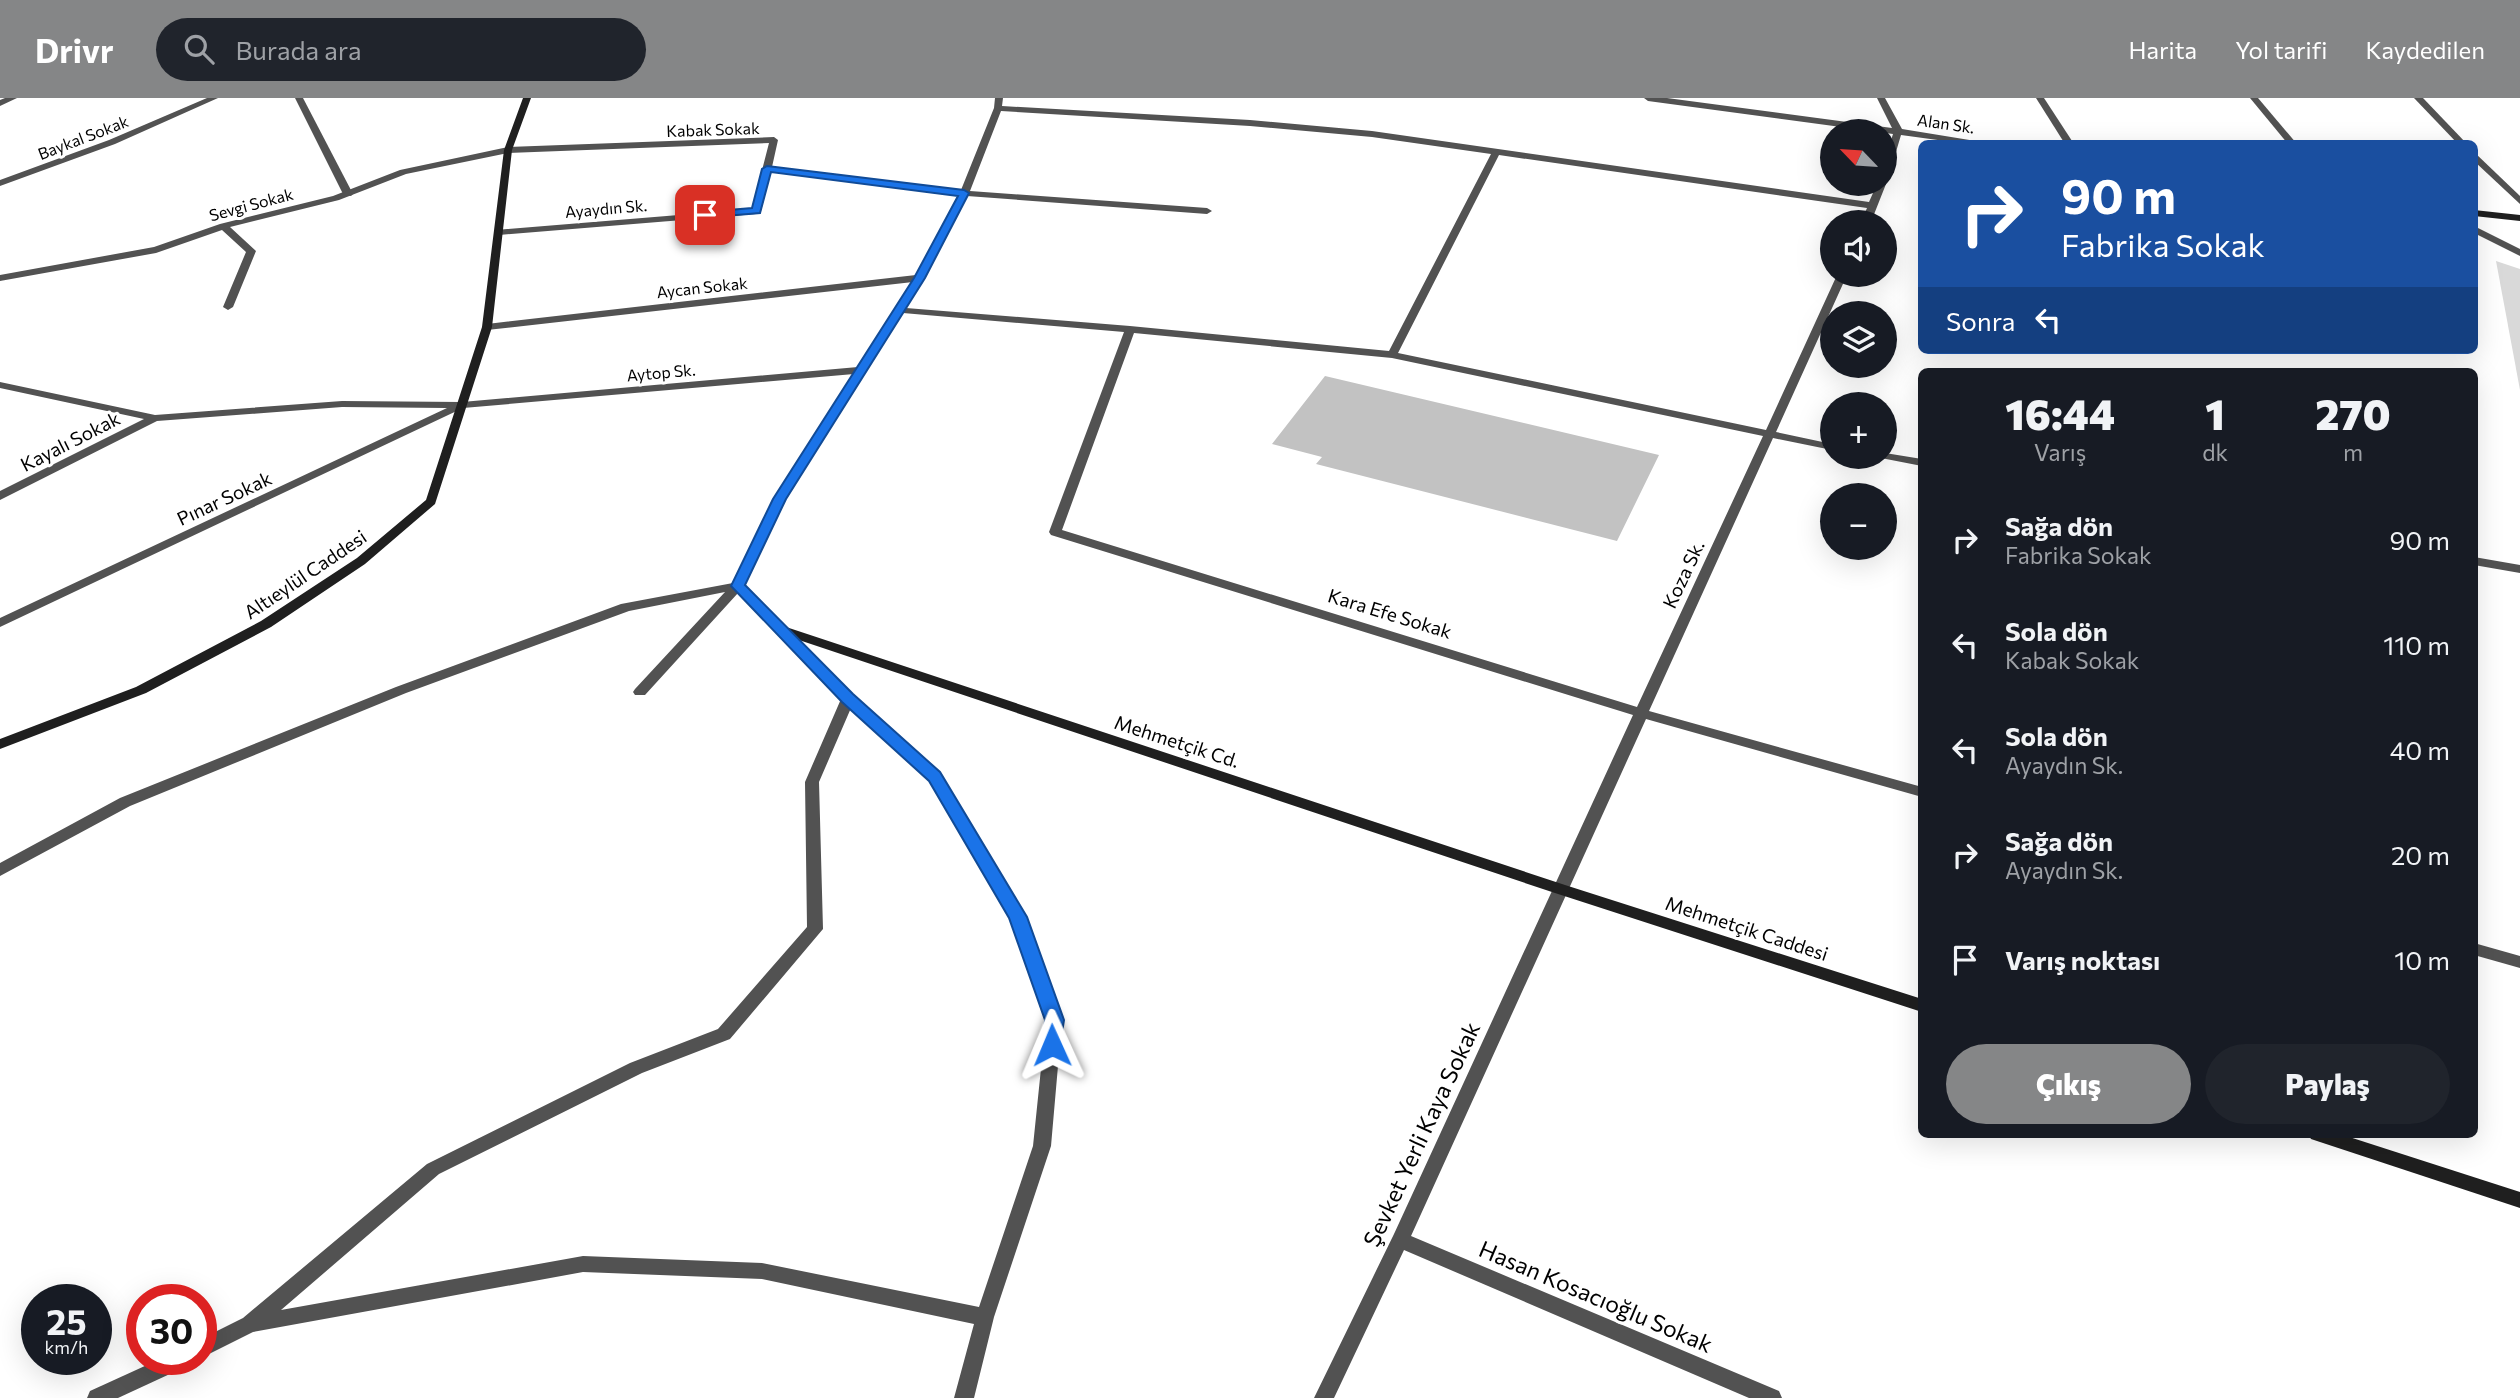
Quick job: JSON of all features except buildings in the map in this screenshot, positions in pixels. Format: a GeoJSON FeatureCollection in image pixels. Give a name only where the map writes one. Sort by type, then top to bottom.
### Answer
{"type":"FeatureCollection","features":[{"type":"Feature","properties":{"kind":"street"},"geometry":{"type":"LineString","coordinates":[[0,103],[13,98]]}},
{"type":"Feature","properties":{"kind":"street","name":"Baykal Sokak"},"geometry":{"type":"LineString","coordinates":[[0,183],[111,142],[214,98]]}},
{"type":"Feature","properties":{"kind":"street"},"geometry":{"type":"LineString","coordinates":[[299,98],[348,194]]}},
{"type":"Feature","properties":{"kind":"street","name":"Altıeylül Caddesi"},"geometry":{"type":"LineString","coordinates":[[0,744],[141,690],[266,624],[361,561],[431,500],[487,327],[508,150],[527,98]]}},
{"type":"Feature","properties":{"kind":"street","name":"Alan Sk."},"geometry":{"type":"LineString","coordinates":[[1648,98],[1724,103],[1962,140]]}},
{"type":"Feature","properties":{"kind":"street"},"geometry":{"type":"LineString","coordinates":[[1881,98],[1898,131],[1897,134]]}},
{"type":"Feature","properties":{"kind":"street"},"geometry":{"type":"LineString","coordinates":[[2040,98],[2067,140]]}},
{"type":"Feature","properties":{"kind":"street"},"geometry":{"type":"LineString","coordinates":[[2254,98],[2290,140]]}},
{"type":"Feature","properties":{"kind":"street"},"geometry":{"type":"LineString","coordinates":[[2417,98],[2459,140]]}},
{"type":"Feature","properties":{"kind":"street"},"geometry":{"type":"LineString","coordinates":[[640,692],[738,586],[780,499],[920,278],[964,193],[999,103],[1371,134],[1874,206]]}},
{"type":"Feature","properties":{"kind":"street","name":"Kabak Sokak"},"geometry":{"type":"LineString","coordinates":[[508,150],[774,140],[767,169]]}},
{"type":"Feature","properties":{"kind":"street","name":"Sevgi Sokak"},"geometry":{"type":"LineString","coordinates":[[0,278],[156,250],[223,226],[348,194],[403,172],[508,150]]}},
{"type":"Feature","properties":{"kind":"street"},"geometry":{"type":"LineString","coordinates":[[1392,355],[1496,152]]}},
{"type":"Feature","properties":{"kind":"street"},"geometry":{"type":"LineString","coordinates":[[2478,159],[2520,201]]}},
{"type":"Feature","properties":{"kind":"street"},"geometry":{"type":"LineString","coordinates":[[767,169],[964,193],[1207,211]]}},
{"type":"Feature","properties":{"kind":"street","name":"Ayaydın Sk."},"geometry":{"type":"LineString","coordinates":[[499,232],[756,211],[767,169]]}},
{"type":"Feature","properties":{"kind":"street"},"geometry":{"type":"LineString","coordinates":[[1872,210],[1877,196]]}},
{"type":"Feature","properties":{"kind":"street"},"geometry":{"type":"LineString","coordinates":[[2478,213],[2520,218]]}},
{"type":"Feature","properties":{"kind":"street"},"geometry":{"type":"LineString","coordinates":[[223,226],[251,251],[228,307]]}},
{"type":"Feature","properties":{"kind":"street"},"geometry":{"type":"LineString","coordinates":[[2478,231],[2520,253]]}},
{"type":"Feature","properties":{"kind":"street","name":"Aycan Sokak"},"geometry":{"type":"LineString","coordinates":[[487,327],[920,278]]}},
{"type":"Feature","properties":{"kind":"street","name":"Koza Sk."},"geometry":{"type":"LineString","coordinates":[[1560,889],[1836,287]]}},
{"type":"Feature","properties":{"kind":"street"},"geometry":{"type":"LineString","coordinates":[[899,310],[1392,355],[1820,445]]}},
{"type":"Feature","properties":{"kind":"street","name":"Kara Efe Sokak"},"geometry":{"type":"LineString","coordinates":[[1130,329],[1055,532],[1641,713],[1918,791]]}},
{"type":"Feature","properties":{"kind":"street","name":"Aytop Sk."},"geometry":{"type":"LineString","coordinates":[[462,405],[862,370]]}},
{"type":"Feature","properties":{"kind":"street"},"geometry":{"type":"LineString","coordinates":[[0,385],[155,418],[342,404],[462,405]]}},
{"type":"Feature","properties":{"kind":"street","name":"Pınar Sokak"},"geometry":{"type":"LineString","coordinates":[[0,623],[462,405]]}},
{"type":"Feature","properties":{"kind":"street","name":"Kayalı Sokak"},"geometry":{"type":"LineString","coordinates":[[0,496],[155,418]]}},
{"type":"Feature","properties":{"kind":"street"},"geometry":{"type":"LineString","coordinates":[[1897,458],[1918,462]]}},
{"type":"Feature","properties":{"kind":"street"},"geometry":{"type":"LineString","coordinates":[[2478,562],[2520,569]]}},
{"type":"Feature","properties":{"kind":"street"},"geometry":{"type":"LineString","coordinates":[[738,586],[848,698],[935,776],[1018,917],[1054,1020],[1042,1146],[985,1317],[964,1398]]}},
{"type":"Feature","properties":{"kind":"street"},"geometry":{"type":"LineString","coordinates":[[0,870],[125,802],[401,690],[626,607],[738,586]]}},
{"type":"Feature","properties":{"kind":"street","name":"Mehmetçik Cd."},"geometry":{"type":"LineString","coordinates":[[783,630],[1560,889]]}},
{"type":"Feature","properties":{"kind":"street"},"geometry":{"type":"LineString","coordinates":[[217,1341],[250,1324],[433,1169],[636,1068],[724,1034],[815,929],[812,782],[848,698]]}},
{"type":"Feature","properties":{"kind":"street","name":"Mehmetçik Caddesi"},"geometry":{"type":"LineString","coordinates":[[1560,889],[1918,1005]]}},
{"type":"Feature","properties":{"kind":"street","name":"Şevket Yerli Kaya Sokak"},"geometry":{"type":"LineString","coordinates":[[1324,1398],[1400,1240],[1560,889]]}},
{"type":"Feature","properties":{"kind":"street"},"geometry":{"type":"LineString","coordinates":[[2478,950],[2520,962]]}},
{"type":"Feature","properties":{"kind":"street"},"geometry":{"type":"LineString","coordinates":[[2329,1138],[2520,1199]]}},
{"type":"Feature","properties":{"kind":"street","name":"Hasan Kosacıoğlu Sokak"},"geometry":{"type":"LineString","coordinates":[[1400,1240],[1772,1398]]}},
{"type":"Feature","properties":{"kind":"street"},"geometry":{"type":"LineString","coordinates":[[250,1324],[583,1264],[762,1271],[985,1317]]}},
{"type":"Feature","properties":{"kind":"street"},"geometry":{"type":"LineString","coordinates":[[97,1398],[122,1391],[151,1375]]}},
{"type":"Feature","properties":{"kind":"shaded area"},"geometry":{"type":"Polygon","coordinates":[[[2496,261],[2520,269],[2520,390],[2496,261]]]}},
{"type":"Feature","properties":{"kind":"route"},"geometry":{"type":"LineString","coordinates":[[705,215],[756,211],[767,169],[964,193],[920,278],[780,499],[738,586],[848,698],[935,776],[1018,917],[1054,1020],[1052,1045]]}}]}
